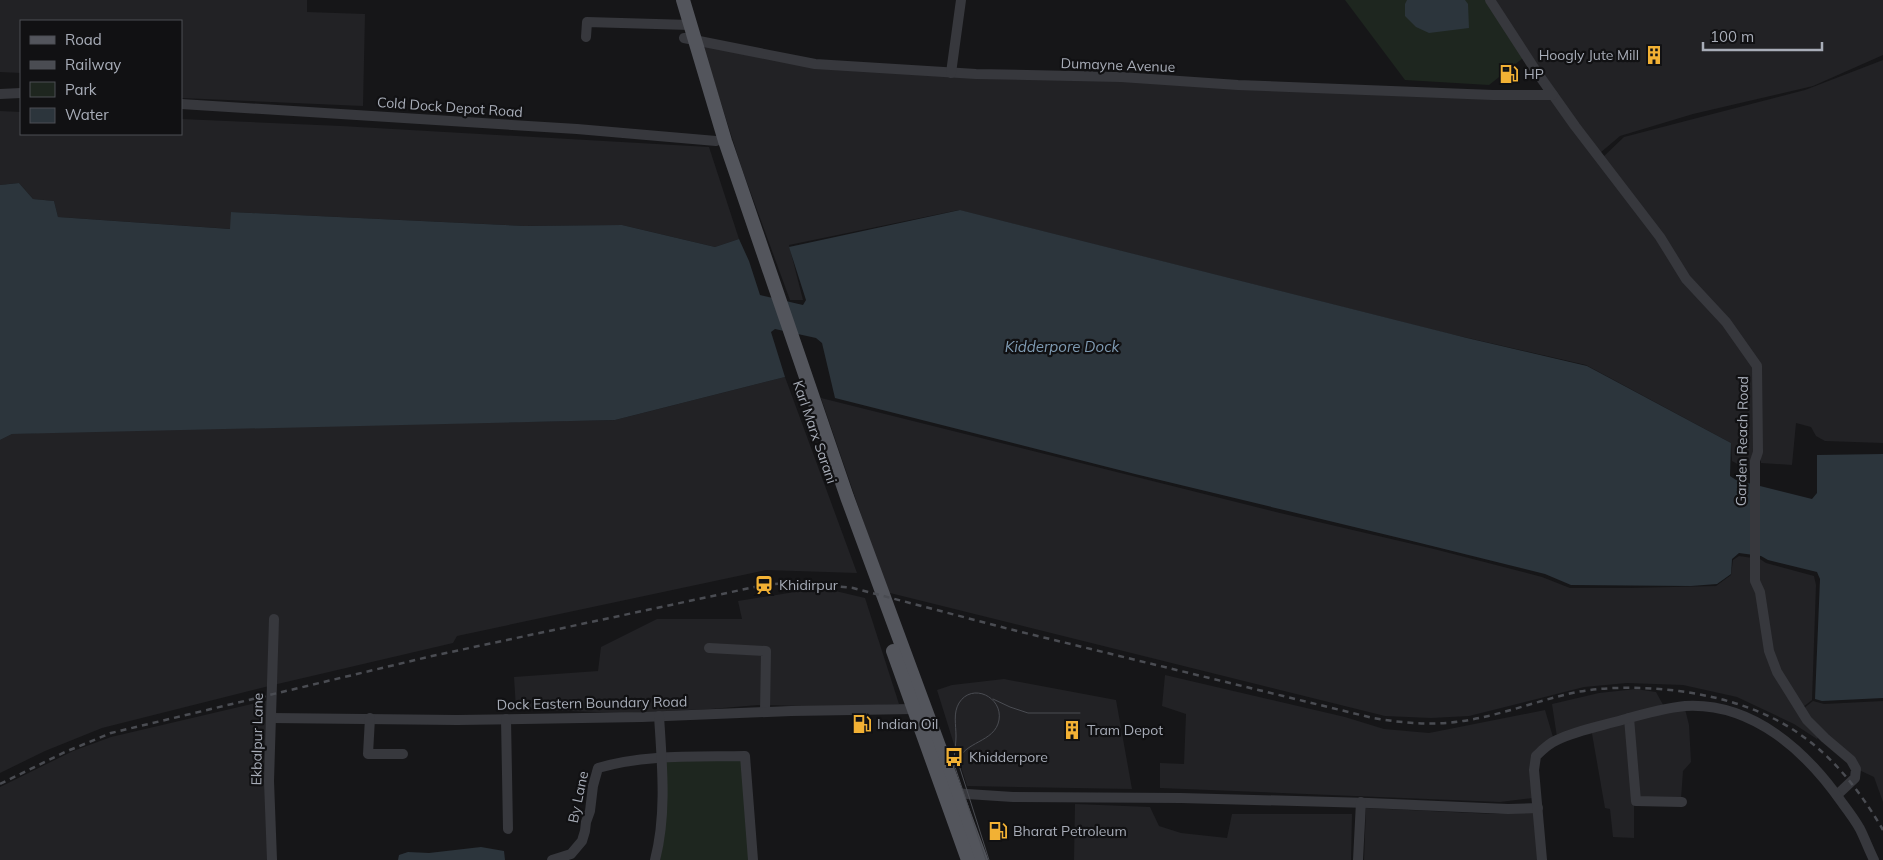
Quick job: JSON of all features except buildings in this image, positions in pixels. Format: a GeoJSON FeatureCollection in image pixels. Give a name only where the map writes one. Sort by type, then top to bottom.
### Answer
{"type":"FeatureCollection","features":[{"type":"Feature","properties":{"kind":"main road","name":"Karl Marx Sarani"},"geometry":{"type":"LineString","coordinates":[[673,0],[687,32],[716,141],[792,349],[838,500],[914,709],[954,793],[968,860]]}},
{"type":"Feature","properties":{"kind":"main road"},"geometry":{"type":"LineString","coordinates":[[682,0],[687,32],[725,141],[766,275]]}},
{"type":"Feature","properties":{"kind":"main road"},"geometry":{"type":"LineString","coordinates":[[792,349],[954,793],[981,860]]}},
{"type":"Feature","properties":{"kind":"street"},"geometry":{"type":"LineString","coordinates":[[951,73],[961,0]]}},
{"type":"Feature","properties":{"kind":"street","name":"Garden Reach Road"},"geometry":{"type":"LineString","coordinates":[[1490,0],[1553,95],[1660,237],[1686,279],[1726,322],[1757,366],[1758,452],[1755,461],[1755,581],[1760,592],[1769,651],[1777,672],[1807,720],[1851,760],[1856,769],[1855,778],[1837,794]]}},
{"type":"Feature","properties":{"kind":"street","name":"Dumayne Avenue"},"geometry":{"type":"LineString","coordinates":[[586,37],[587,22],[687,32],[815,64],[951,73],[1121,77],[1238,85],[1493,96],[1553,95]]}},
{"type":"Feature","properties":{"kind":"street"},"geometry":{"type":"LineString","coordinates":[[0,94],[20,92]]}},
{"type":"Feature","properties":{"kind":"street","name":"Cold Dock Depot Road"},"geometry":{"type":"LineString","coordinates":[[182,104],[570,128],[716,141]]}},
{"type":"Feature","properties":{"kind":"street","name":"Ekbalpur Lane"},"geometry":{"type":"LineString","coordinates":[[272,860],[270,781],[274,619]]}},
{"type":"Feature","properties":{"kind":"street"},"geometry":{"type":"LineString","coordinates":[[709,648],[766,651],[765,712]]}},
{"type":"Feature","properties":{"kind":"street"},"geometry":{"type":"LineString","coordinates":[[1542,860],[1534,770],[1536,756],[1556,740],[1629,718],[1686,706],[1718,708],[1746,717],[1794,746],[1811,762],[1837,794],[1860,828],[1874,860]]}},
{"type":"Feature","properties":{"kind":"street","name":"Dock Eastern Boundary Road"},"geometry":{"type":"LineString","coordinates":[[272,718],[506,719],[914,709]]}},
{"type":"Feature","properties":{"kind":"street"},"geometry":{"type":"LineString","coordinates":[[655,860],[662,823],[662,758],[659,716]]}},
{"type":"Feature","properties":{"kind":"street"},"geometry":{"type":"LineString","coordinates":[[370,718],[368,754],[403,754]]}},
{"type":"Feature","properties":{"kind":"street"},"geometry":{"type":"LineString","coordinates":[[1629,718],[1636,801],[1682,802]]}},
{"type":"Feature","properties":{"kind":"street"},"geometry":{"type":"LineString","coordinates":[[506,719],[508,829]]}},
{"type":"Feature","properties":{"kind":"street"},"geometry":{"type":"LineString","coordinates":[[662,758],[745,756],[753,860]]}},
{"type":"Feature","properties":{"kind":"street","name":"By Lane"},"geometry":{"type":"LineString","coordinates":[[552,860],[571,854],[582,841],[598,768],[614,763],[662,758]]}},
{"type":"Feature","properties":{"kind":"street"},"geometry":{"type":"LineString","coordinates":[[954,793],[1013,797],[1181,798],[1361,802],[1508,809],[1538,808]]}},
{"type":"Feature","properties":{"kind":"street"},"geometry":{"type":"LineString","coordinates":[[1358,860],[1361,802]]}},
{"type":"Feature","properties":{"kind":"shaded area"},"geometry":{"type":"Polygon","coordinates":[[[0,0],[307,0],[307,12],[365,14],[363,106],[182,98],[182,20],[20,20],[20,73],[0,72],[0,0]]]}},
{"type":"Feature","properties":{"kind":"shaded area","name":"Hoogly Jute Mill"},"geometry":{"type":"Polygon","coordinates":[[[1493,0],[1883,0],[1883,55],[1813,86],[1693,114],[1620,136],[1600,153],[1568,111],[1493,0]]]}},
{"type":"Feature","properties":{"kind":"shaded area"},"geometry":{"type":"Polygon","coordinates":[[[702,44],[813,66],[1553,97],[1755,367],[1755,422],[1752,472],[1732,461],[1731,443],[1586,365],[1446,333],[959,210],[789,245],[803,300],[790,300],[742,169],[702,44]]]}},
{"type":"Feature","properties":{"kind":"shaded area"},"geometry":{"type":"Polygon","coordinates":[[[1883,60],[1883,443],[1825,441],[1816,436],[1811,427],[1796,423],[1792,465],[1761,463],[1760,367],[1689,278],[1602,158],[1624,137],[1805,90],[1883,60]]]}},
{"type":"Feature","properties":{"kind":"shaded area"},"geometry":{"type":"Polygon","coordinates":[[[0,111],[20,112],[20,135],[182,135],[182,119],[709,147],[739,239],[715,247],[622,225],[525,226],[231,212],[231,229],[58,217],[54,201],[33,199],[19,183],[0,185],[0,111]]]}},
{"type":"Feature","properties":{"kind":"shaded area"},"geometry":{"type":"Polygon","coordinates":[[[785,377],[857,573],[766,570],[457,636],[453,643],[269,686],[102,728],[45,751],[0,773],[0,440],[12,434],[116,430],[615,420],[785,377]]]}},
{"type":"Feature","properties":{"kind":"shaded area"},"geometry":{"type":"Polygon","coordinates":[[[821,398],[1280,513],[1434,549],[1542,577],[1570,588],[1716,586],[1731,575],[1733,560],[1739,556],[1760,559],[1766,563],[1814,576],[1816,585],[1812,700],[1798,711],[1820,735],[1817,739],[1794,724],[1737,697],[1683,685],[1627,683],[1584,687],[1469,716],[1431,718],[1385,716],[886,592],[821,398]]]}},
{"type":"Feature","properties":{"kind":"shaded area"},"geometry":{"type":"Polygon","coordinates":[[[827,589],[865,598],[899,704],[840,707],[758,705],[622,713],[516,709],[514,677],[598,671],[601,647],[657,619],[742,619],[738,601],[827,589]]]}},
{"type":"Feature","properties":{"kind":"shaded area"},"geometry":{"type":"Polygon","coordinates":[[[1165,675],[1345,717],[1384,729],[1429,733],[1545,710],[1553,737],[1535,750],[1531,763],[1533,798],[1500,802],[1160,788],[1160,763],[1184,764],[1186,714],[1162,706],[1165,675]]]}},
{"type":"Feature","properties":{"kind":"shaded area"},"geometry":{"type":"Polygon","coordinates":[[[1004,679],[1116,700],[1132,789],[967,786],[937,690],[952,685],[1004,679]]]}},
{"type":"Feature","properties":{"kind":"shaded area"},"geometry":{"type":"Polygon","coordinates":[[[1636,689],[1656,692],[1667,712],[1685,709],[1689,725],[1691,762],[1683,771],[1681,799],[1634,800],[1634,838],[1613,837],[1610,809],[1605,808],[1591,728],[1557,737],[1552,704],[1599,693],[1636,689]]]}},
{"type":"Feature","properties":{"kind":"shaded area"},"geometry":{"type":"Polygon","coordinates":[[[269,700],[268,860],[0,860],[0,787],[73,751],[111,737],[269,700]]]}},
{"type":"Feature","properties":{"kind":"shaded area"},"geometry":{"type":"Polygon","coordinates":[[[1813,701],[1824,704],[1883,701],[1883,802],[1874,777],[1859,770],[1803,709],[1813,701]]]}},
{"type":"Feature","properties":{"kind":"shaded area"},"geometry":{"type":"Polygon","coordinates":[[[1075,804],[1150,807],[1159,826],[1181,833],[1227,838],[1232,814],[1352,814],[1351,860],[1074,860],[1075,804]]]}},
{"type":"Feature","properties":{"kind":"shaded area"},"geometry":{"type":"Polygon","coordinates":[[[1366,808],[1494,814],[1536,811],[1540,860],[1364,860],[1366,808]]]}},
{"type":"Feature","properties":{"kind":"green space"},"geometry":{"type":"Polygon","coordinates":[[[1345,0],[1485,0],[1523,58],[1489,85],[1405,80],[1345,0]]]}},
{"type":"Feature","properties":{"kind":"green space"},"geometry":{"type":"Polygon","coordinates":[[[743,758],[750,860],[660,860],[665,760],[743,758]]]}},
{"type":"Feature","properties":{"kind":"water"},"geometry":{"type":"Polygon","coordinates":[[[1407,0],[1465,0],[1468,4],[1469,28],[1429,33],[1416,27],[1405,16],[1407,0]]]}},
{"type":"Feature","properties":{"kind":"water","name":"Kidderpore Dock"},"geometry":{"type":"Polygon","coordinates":[[[19,183],[33,199],[54,201],[58,217],[230,229],[231,212],[525,226],[622,225],[715,247],[739,239],[749,261],[760,295],[803,305],[806,300],[789,247],[960,210],[1467,338],[1587,366],[1731,443],[1730,476],[1736,480],[1812,499],[1817,493],[1817,455],[1883,454],[1883,698],[1822,701],[1815,699],[1820,579],[1817,572],[1768,560],[1761,556],[1739,553],[1732,559],[1731,574],[1717,584],[1691,586],[1571,585],[1545,574],[1135,474],[835,398],[822,343],[816,338],[775,329],[771,332],[785,377],[615,420],[12,434],[0,440],[0,185],[19,183]]]}},
{"type":"Feature","properties":{"kind":"water"},"geometry":{"type":"Polygon","coordinates":[[[481,847],[504,851],[505,860],[398,860],[399,855],[408,852],[429,853],[481,847]]]}},
{"type":"Feature","properties":{"kind":"tram line"},"geometry":{"type":"LineString","coordinates":[[986,860],[954,763],[955,715],[957,707],[965,697],[978,693],[992,699],[999,712],[999,720],[992,733],[966,750],[958,762],[989,860]]}},
{"type":"Feature","properties":{"kind":"tram line"},"geometry":{"type":"LineString","coordinates":[[993,699],[1028,713],[1080,713]]}},
{"type":"Feature","properties":{"kind":"railway"},"geometry":{"type":"LineString","coordinates":[[0,784],[65,752],[111,733],[432,656],[764,585],[797,582],[853,588],[1009,629],[1373,718],[1396,721],[1429,724],[1452,723],[1492,715],[1577,692],[1602,689],[1628,688],[1679,691],[1714,698],[1746,707],[1774,719],[1799,734],[1823,752],[1844,774],[1864,800],[1883,830]]}},
{"type":"Feature","properties":{"kind":"place","name":"Hoogly Jute Mill"},"geometry":{"type":"Point","coordinates":[1654,55]}},
{"type":"Feature","properties":{"kind":"place","name":"HP"},"geometry":{"type":"Point","coordinates":[1509,74]}},
{"type":"Feature","properties":{"kind":"place","name":"Khidirpur"},"geometry":{"type":"Point","coordinates":[764,585]}},
{"type":"Feature","properties":{"kind":"place","name":"Indian Oil"},"geometry":{"type":"Point","coordinates":[862,724]}},
{"type":"Feature","properties":{"kind":"place","name":"Tram Depot"},"geometry":{"type":"Point","coordinates":[1072,730]}},
{"type":"Feature","properties":{"kind":"place","name":"Khidderpore"},"geometry":{"type":"Point","coordinates":[954,757]}},
{"type":"Feature","properties":{"kind":"place","name":"Bharat Petroleum"},"geometry":{"type":"Point","coordinates":[998,831]}}]}
